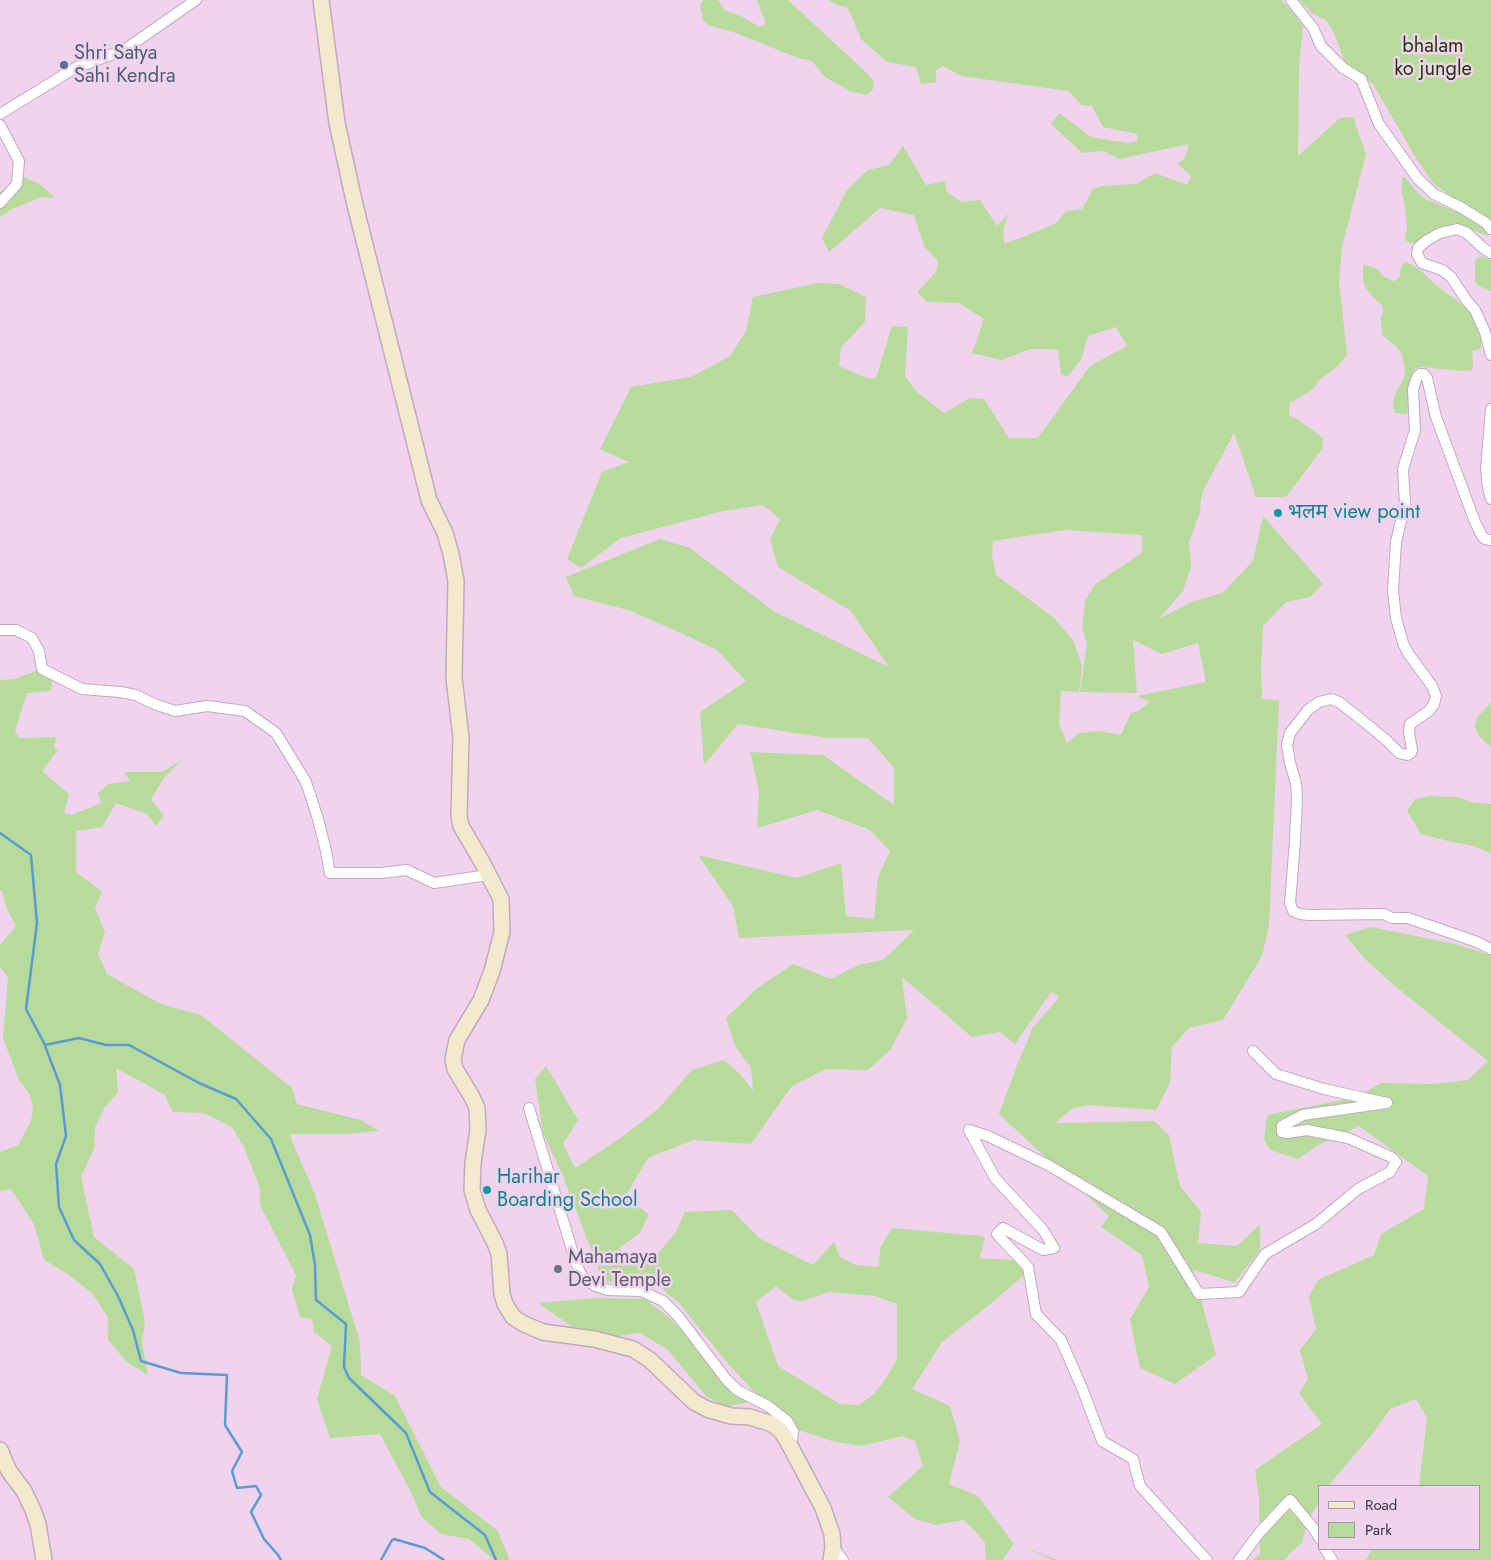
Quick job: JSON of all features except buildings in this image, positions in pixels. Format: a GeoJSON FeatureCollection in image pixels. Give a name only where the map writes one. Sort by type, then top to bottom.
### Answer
{"type":"FeatureCollection","features":[{"type":"Feature","properties":{"kind":"main road"},"geometry":{"type":"LineString","coordinates":[[321,0],[338,123],[355,205],[429,500],[435,516],[445,533],[456,580],[454,678],[461,737],[459,816],[464,833],[501,900],[502,932],[492,972],[484,993],[457,1040],[453,1059],[454,1069],[472,1097],[476,1108],[478,1130],[473,1163],[472,1190],[485,1227],[495,1242],[499,1254],[502,1294],[505,1304],[514,1317],[524,1324],[544,1332],[594,1339],[633,1349],[650,1360],[694,1402],[707,1409],[717,1413],[761,1420],[772,1424],[781,1431],[788,1442],[823,1508],[832,1534],[836,1556]]}},
{"type":"Feature","properties":{"kind":"main road"},"geometry":{"type":"LineString","coordinates":[[0,1450],[9,1471],[24,1492],[33,1510],[38,1524],[44,1560]]}},
{"type":"Feature","properties":{"kind":"street"},"geometry":{"type":"LineString","coordinates":[[0,114],[75,68],[124,50],[196,0]]}},
{"type":"Feature","properties":{"kind":"street"},"geometry":{"type":"LineString","coordinates":[[1291,0],[1313,28],[1321,46],[1343,68],[1361,79],[1379,124],[1418,179],[1434,194],[1462,208],[1486,223],[1491,229]]}},
{"type":"Feature","properties":{"kind":"street"},"geometry":{"type":"LineString","coordinates":[[0,124],[19,161],[17,184],[0,203]]}},
{"type":"Feature","properties":{"kind":"street"},"geometry":{"type":"LineString","coordinates":[[1491,253],[1468,233],[1457,230],[1448,231],[1426,241],[1418,248],[1417,254],[1422,263],[1442,270],[1451,277],[1475,310],[1491,355]]}},
{"type":"Feature","properties":{"kind":"street"},"geometry":{"type":"LineString","coordinates":[[1491,540],[1485,539],[1482,536],[1475,522],[1436,417],[1427,378],[1424,374],[1420,374],[1416,377],[1413,389],[1415,430],[1403,470],[1405,504],[1396,542],[1393,592],[1396,618],[1405,648],[1432,686],[1436,696],[1434,704],[1429,711],[1410,724],[1409,732],[1412,750],[1407,754],[1399,753],[1362,720],[1339,702],[1331,699],[1319,702],[1301,717],[1290,733],[1287,745],[1296,783],[1297,798],[1290,903],[1293,911],[1309,915],[1384,914],[1392,918],[1408,918],[1477,942],[1491,949]]}},
{"type":"Feature","properties":{"kind":"street"},"geometry":{"type":"LineString","coordinates":[[1491,409],[1486,469],[1491,499]]}},
{"type":"Feature","properties":{"kind":"street"},"geometry":{"type":"LineString","coordinates":[[0,630],[16,630],[32,638],[39,651],[42,669],[82,689],[136,695],[175,711],[207,706],[245,711],[253,716],[276,733],[306,782],[318,819],[330,873],[381,873],[407,870],[434,883],[488,875]]}},
{"type":"Feature","properties":{"kind":"street"},"geometry":{"type":"LineString","coordinates":[[1207,1560],[1140,1486],[1132,1459],[1102,1441],[1061,1340],[1036,1314],[1028,1267],[997,1234],[1004,1228],[1043,1250],[1054,1248],[1043,1230],[995,1178],[969,1130],[988,1136],[1048,1165],[1161,1232],[1199,1294],[1238,1292],[1265,1254],[1316,1224],[1358,1189],[1390,1172],[1396,1162],[1391,1157],[1348,1138],[1307,1130],[1287,1134],[1282,1132],[1282,1126],[1303,1115],[1388,1103],[1324,1089],[1276,1074],[1253,1051]]}},
{"type":"Feature","properties":{"kind":"street"},"geometry":{"type":"LineString","coordinates":[[529,1108],[581,1274],[587,1281],[608,1290],[641,1291],[663,1301],[678,1316],[726,1379],[737,1390],[768,1406],[787,1421],[793,1431],[792,1439],[788,1442]]}},
{"type":"Feature","properties":{"kind":"street"},"geometry":{"type":"LineString","coordinates":[[1239,1560],[1260,1532],[1290,1500],[1318,1536]]}},
{"type":"Feature","properties":{"kind":"green space"},"geometry":{"type":"Polygon","coordinates":[[[703,0],[718,0],[724,10],[743,17],[759,27],[766,24],[757,0],[788,0],[870,76],[874,82],[873,89],[867,95],[852,92],[825,77],[812,61],[798,58],[736,33],[708,25],[703,20],[700,4],[703,0]]]}},
{"type":"Feature","properties":{"kind":"green space"},"geometry":{"type":"Polygon","coordinates":[[[829,0],[1281,0],[1296,16],[1303,27],[1299,67],[1298,156],[1340,118],[1353,117],[1366,154],[1342,247],[1339,281],[1347,355],[1337,367],[1319,380],[1312,390],[1290,403],[1289,416],[1296,418],[1323,438],[1322,449],[1286,497],[1256,497],[1234,433],[1204,489],[1200,512],[1189,542],[1191,566],[1183,591],[1159,619],[1191,602],[1222,593],[1253,561],[1263,516],[1323,584],[1310,597],[1286,602],[1263,626],[1262,699],[1279,700],[1269,925],[1262,956],[1223,1020],[1189,1028],[1172,1047],[1170,1083],[1156,1110],[1089,1105],[1073,1108],[1055,1123],[1154,1121],[1169,1135],[1180,1186],[1201,1212],[1198,1243],[1237,1246],[1260,1224],[1260,1250],[1234,1283],[1193,1270],[1216,1355],[1175,1384],[1140,1368],[1130,1319],[1149,1287],[1142,1255],[1101,1227],[1109,1216],[999,1114],[1033,1027],[1057,1000],[1058,995],[1051,992],[1015,1044],[1000,1032],[972,1037],[902,977],[907,1018],[891,1049],[868,1070],[826,1069],[791,1087],[751,1144],[693,1140],[648,1158],[625,1197],[649,1214],[640,1233],[619,1248],[632,1260],[655,1257],[676,1232],[685,1212],[732,1210],[759,1238],[813,1265],[834,1242],[840,1257],[856,1265],[879,1267],[880,1248],[892,1228],[982,1236],[985,1239],[979,1258],[1014,1260],[1025,1274],[942,1342],[912,1389],[950,1406],[960,1441],[949,1484],[978,1496],[1014,1543],[1003,1560],[986,1560],[985,1542],[964,1520],[936,1525],[915,1519],[888,1497],[923,1466],[915,1441],[902,1436],[861,1446],[832,1441],[793,1428],[761,1399],[729,1365],[679,1303],[661,1288],[603,1281],[563,1176],[543,1133],[535,1079],[546,1066],[578,1120],[563,1144],[575,1168],[622,1137],[659,1108],[692,1070],[724,1060],[741,1075],[753,1091],[751,1068],[735,1046],[726,1018],[756,989],[793,964],[831,979],[858,965],[883,960],[914,930],[739,938],[733,906],[698,855],[797,878],[841,863],[846,916],[874,919],[878,877],[890,851],[870,830],[817,810],[757,828],[759,791],[750,752],[823,755],[894,805],[894,768],[868,738],[827,738],[738,724],[704,765],[700,712],[746,681],[717,650],[628,610],[574,596],[566,577],[660,539],[690,548],[775,612],[889,667],[851,611],[778,567],[770,540],[780,519],[763,505],[723,511],[621,538],[581,568],[567,559],[602,472],[629,462],[600,449],[631,387],[691,377],[730,356],[746,331],[753,297],[818,283],[839,284],[866,297],[865,322],[841,347],[839,366],[867,378],[876,378],[892,326],[908,327],[905,376],[916,391],[944,413],[970,398],[984,399],[1009,438],[1038,438],[1090,366],[1127,346],[1116,327],[1088,336],[1081,360],[1067,377],[1061,374],[1058,351],[1053,349],[1031,349],[1001,360],[972,353],[984,319],[959,303],[927,302],[917,292],[936,272],[938,261],[924,246],[914,215],[880,208],[829,252],[822,238],[847,190],[868,170],[889,165],[903,146],[926,185],[945,181],[946,191],[962,202],[980,200],[997,226],[1009,213],[1003,230],[1004,243],[1055,224],[1066,211],[1082,209],[1093,189],[1101,186],[1136,184],[1155,173],[1187,185],[1191,176],[1177,163],[1184,160],[1189,144],[1119,159],[1103,151],[1082,153],[1051,124],[1059,113],[1091,137],[1128,143],[1137,141],[1137,134],[1103,127],[1092,106],[1081,105],[1069,91],[961,76],[943,66],[936,70],[936,82],[921,84],[916,67],[887,62],[861,39],[848,8],[829,0]],[[1065,530],[993,541],[992,556],[996,575],[1053,617],[1073,640],[1082,666],[1079,692],[1061,691],[1059,724],[1067,743],[1079,733],[1099,731],[1121,735],[1131,713],[1138,711],[1150,702],[1137,696],[1206,682],[1198,643],[1162,654],[1133,640],[1137,693],[1080,692],[1087,643],[1082,629],[1085,601],[1095,584],[1142,553],[1142,535],[1065,530]],[[776,1286],[756,1302],[778,1366],[840,1404],[859,1405],[873,1395],[897,1360],[897,1304],[875,1296],[828,1292],[803,1301],[793,1300],[776,1286]]]}},
{"type":"Feature","properties":{"kind":"green space","name":"bhalam ko jungle"},"geometry":{"type":"Polygon","coordinates":[[[1299,0],[1491,0],[1491,223],[1433,183],[1416,158],[1373,84],[1350,67],[1344,60],[1334,33],[1326,20],[1313,14],[1299,0]]]}},
{"type":"Feature","properties":{"kind":"green space"},"geometry":{"type":"Polygon","coordinates":[[[24,177],[40,184],[55,198],[41,197],[10,210],[0,217],[0,192],[24,177]]]}},
{"type":"Feature","properties":{"kind":"green space"},"geometry":{"type":"Polygon","coordinates":[[[1403,177],[1425,199],[1460,213],[1486,230],[1488,236],[1465,227],[1453,225],[1445,227],[1416,244],[1408,242],[1405,239],[1407,227],[1402,193],[1403,177]]]}},
{"type":"Feature","properties":{"kind":"green space"},"geometry":{"type":"Polygon","coordinates":[[[1481,256],[1491,260],[1491,291],[1479,286],[1475,282],[1475,260],[1481,256]]]}},
{"type":"Feature","properties":{"kind":"green space"},"geometry":{"type":"Polygon","coordinates":[[[1406,262],[1419,269],[1438,287],[1470,310],[1482,342],[1480,349],[1472,351],[1472,370],[1462,371],[1421,367],[1414,369],[1407,414],[1395,413],[1393,406],[1395,394],[1404,378],[1405,369],[1402,355],[1396,346],[1382,335],[1382,305],[1371,295],[1363,281],[1364,265],[1377,269],[1384,277],[1394,281],[1399,278],[1402,264],[1406,262]]]}},
{"type":"Feature","properties":{"kind":"green space"},"geometry":{"type":"Polygon","coordinates":[[[42,669],[52,681],[51,691],[27,693],[15,731],[19,738],[56,737],[54,747],[58,750],[42,771],[69,794],[64,813],[72,815],[101,803],[98,793],[108,784],[130,781],[124,772],[162,772],[183,759],[164,778],[151,799],[164,816],[156,826],[147,814],[116,803],[102,827],[76,831],[76,872],[102,891],[95,908],[105,932],[98,954],[107,974],[161,1004],[201,1015],[292,1088],[297,1104],[361,1120],[379,1131],[346,1134],[289,1134],[315,1194],[360,1342],[361,1375],[395,1396],[441,1487],[497,1530],[510,1560],[494,1560],[469,1539],[441,1534],[421,1516],[412,1494],[380,1434],[330,1438],[317,1399],[332,1346],[314,1332],[312,1319],[300,1317],[292,1289],[296,1275],[260,1205],[260,1188],[244,1147],[233,1128],[204,1113],[173,1112],[165,1095],[116,1068],[118,1092],[105,1107],[95,1127],[94,1149],[81,1177],[94,1237],[134,1269],[145,1322],[142,1342],[148,1375],[127,1362],[108,1340],[108,1318],[93,1294],[69,1275],[44,1260],[34,1224],[11,1189],[0,1191],[0,1152],[18,1145],[31,1121],[33,1107],[29,1093],[19,1080],[3,1038],[8,978],[0,967],[0,945],[16,926],[0,890],[0,680],[14,679],[42,669]]]}},
{"type":"Feature","properties":{"kind":"green space"},"geometry":{"type":"Polygon","coordinates":[[[1491,703],[1491,747],[1478,735],[1475,727],[1477,717],[1491,703]]]}},
{"type":"Feature","properties":{"kind":"green space"},"geometry":{"type":"Polygon","coordinates":[[[1429,796],[1458,797],[1471,802],[1491,804],[1491,853],[1473,846],[1421,834],[1407,811],[1415,799],[1429,796]]]}},
{"type":"Feature","properties":{"kind":"green space"},"geometry":{"type":"Polygon","coordinates":[[[1371,927],[1455,944],[1491,955],[1491,1560],[1366,1560],[1371,1550],[1481,1550],[1481,1485],[1419,1485],[1427,1417],[1416,1399],[1390,1409],[1373,1433],[1329,1485],[1318,1485],[1318,1504],[1309,1518],[1302,1542],[1285,1560],[1252,1560],[1260,1555],[1259,1497],[1255,1470],[1322,1424],[1299,1393],[1308,1379],[1300,1350],[1316,1329],[1309,1297],[1318,1280],[1374,1255],[1381,1234],[1424,1209],[1428,1176],[1359,1126],[1317,1146],[1298,1159],[1270,1150],[1264,1139],[1267,1115],[1357,1097],[1381,1083],[1433,1084],[1468,1080],[1488,1061],[1396,987],[1364,958],[1345,935],[1371,927]]]}},
{"type":"Feature","properties":{"kind":"green space"},"geometry":{"type":"Polygon","coordinates":[[[596,1298],[645,1299],[671,1319],[749,1402],[725,1407],[706,1396],[668,1350],[640,1333],[617,1336],[574,1328],[538,1303],[596,1298]]]}},
{"type":"Feature","properties":{"kind":"green space"},"geometry":{"type":"Polygon","coordinates":[[[1020,1546],[1057,1560],[1052,1560],[1020,1546]]]}},
{"type":"Feature","properties":{"kind":"waterway"},"geometry":{"type":"LineString","coordinates":[[0,833],[31,855],[37,923],[26,1009],[45,1045],[79,1038],[106,1045],[129,1045],[199,1083],[236,1099],[271,1139],[310,1235],[315,1265],[316,1300],[346,1324],[344,1367],[349,1378],[406,1433],[430,1492],[485,1535],[496,1560]]}},
{"type":"Feature","properties":{"kind":"waterway"},"geometry":{"type":"LineString","coordinates":[[45,1046],[60,1085],[66,1136],[56,1164],[59,1207],[74,1240],[100,1264],[118,1296],[133,1330],[141,1361],[181,1373],[227,1375],[225,1425],[242,1452],[232,1471],[237,1488],[256,1486],[261,1495],[251,1512],[264,1539],[281,1560]]}},
{"type":"Feature","properties":{"kind":"waterway"},"geometry":{"type":"LineString","coordinates":[[381,1560],[394,1539],[425,1548],[444,1560]]}},
{"type":"Feature","properties":{"kind":"place","name":"Shri Satya Sahi Kendra"},"geometry":{"type":"Point","coordinates":[64,65]}},
{"type":"Feature","properties":{"kind":"place","name":"भलम view point"},"geometry":{"type":"Point","coordinates":[1278,513]}},
{"type":"Feature","properties":{"kind":"place","name":"Harihar Boarding School"},"geometry":{"type":"Point","coordinates":[487,1190]}},
{"type":"Feature","properties":{"kind":"place","name":"Mahamaya Devi Temple"},"geometry":{"type":"Point","coordinates":[558,1269]}}]}
